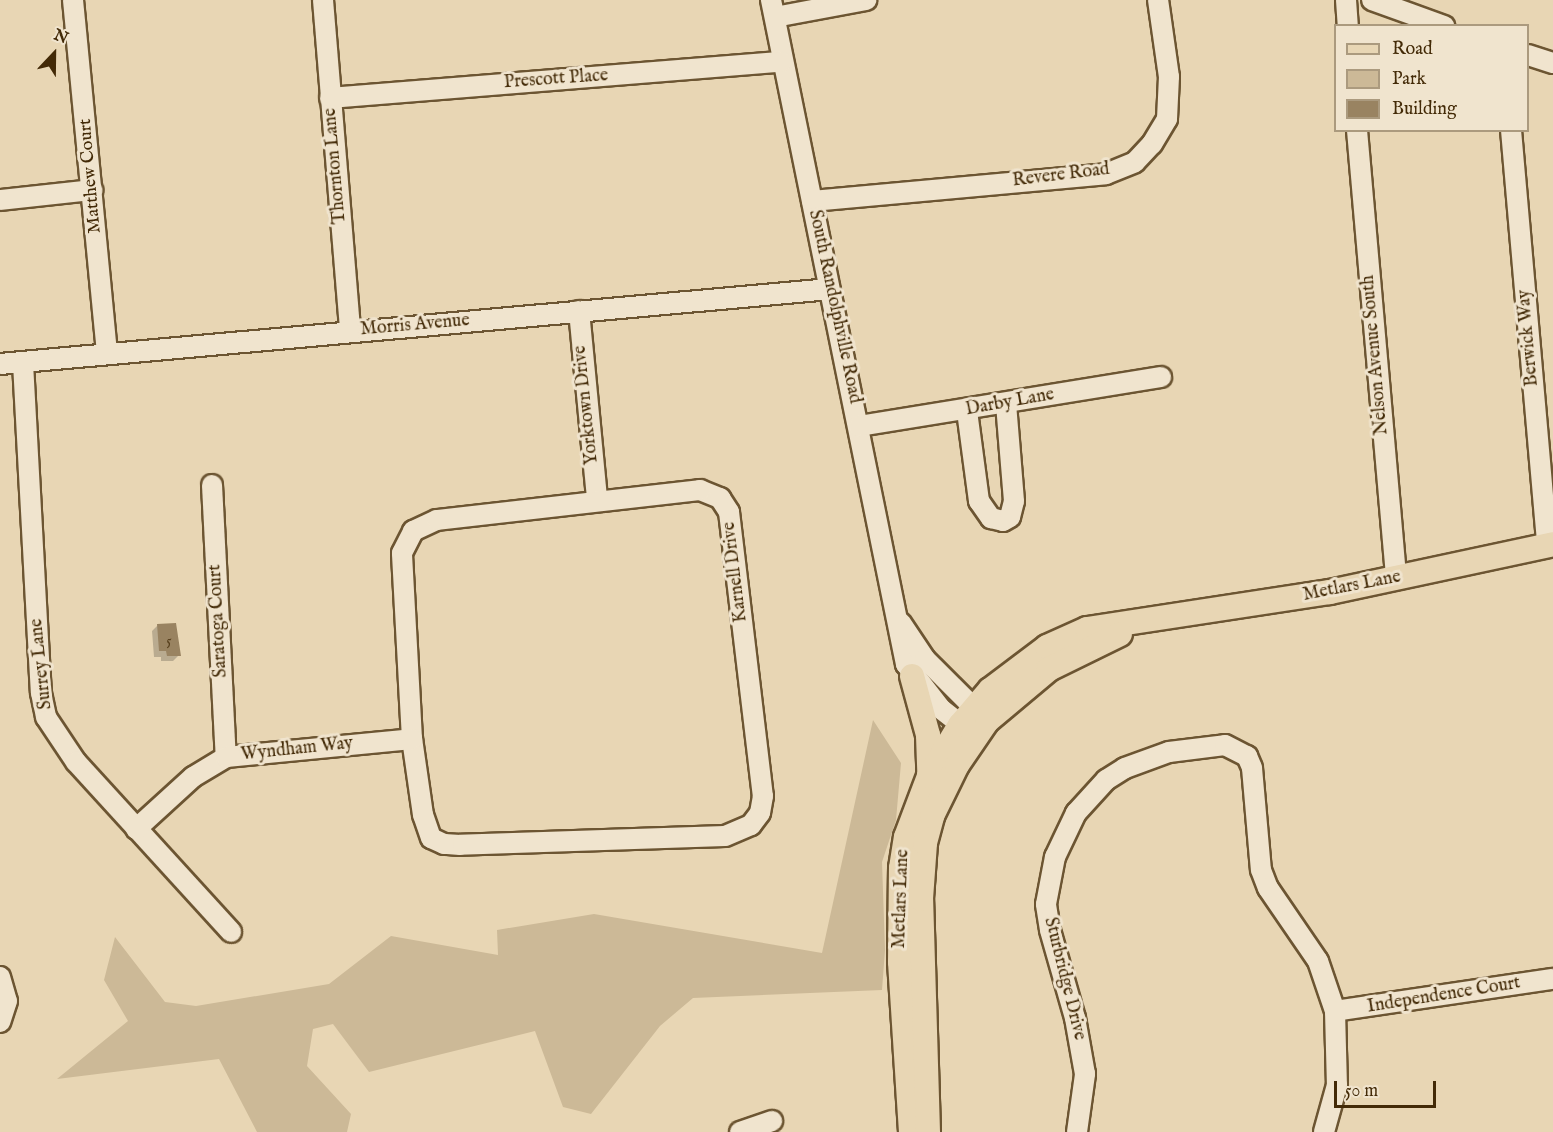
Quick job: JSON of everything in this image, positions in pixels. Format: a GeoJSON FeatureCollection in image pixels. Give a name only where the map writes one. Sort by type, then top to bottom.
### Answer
{"type":"FeatureCollection","features":[{"type":"Feature","properties":{"kind":"main road","name":"Metlars Lane"},"geometry":{"type":"LineString","coordinates":[[912,1132],[900,962],[901,868],[906,837],[929,776],[974,722],[1066,658],[1150,621],[1396,579],[1550,545]]}},
{"type":"Feature","properties":{"kind":"main road"},"geometry":{"type":"LineString","coordinates":[[912,676],[928,735],[929,776]]}},
{"type":"Feature","properties":{"kind":"main road","name":"Metlars Lane"},"geometry":{"type":"LineString","coordinates":[[928,1132],[921,930],[925,843],[940,796],[974,722]]}},
{"type":"Feature","properties":{"kind":"street","name":"Matthew Court"},"geometry":{"type":"LineString","coordinates":[[73,0],[107,353]]}},
{"type":"Feature","properties":{"kind":"street","name":"Thornton Lane"},"geometry":{"type":"LineString","coordinates":[[323,0],[350,332]]}},
{"type":"Feature","properties":{"kind":"street"},"geometry":{"type":"LineString","coordinates":[[773,9],[866,0]]}},
{"type":"Feature","properties":{"kind":"street","name":"Revere Road"},"geometry":{"type":"LineString","coordinates":[[812,201],[1106,174],[1135,162],[1152,144],[1167,119],[1169,77],[1158,0]]}},
{"type":"Feature","properties":{"kind":"street"},"geometry":{"type":"LineString","coordinates":[[1346,0],[1348,24]]}},
{"type":"Feature","properties":{"kind":"street"},"geometry":{"type":"LineString","coordinates":[[1372,0],[1438,24]]}},
{"type":"Feature","properties":{"kind":"street","name":"South Randolphville Road"},"geometry":{"type":"LineString","coordinates":[[773,9],[782,62],[859,426],[902,649],[912,676],[974,722]]}},
{"type":"Feature","properties":{"kind":"street"},"geometry":{"type":"LineString","coordinates":[[1529,59],[1553,63]]}},
{"type":"Feature","properties":{"kind":"street","name":"Prescott Place"},"geometry":{"type":"LineString","coordinates":[[330,98],[782,62]]}},
{"type":"Feature","properties":{"kind":"street","name":"Nelson Avenue South"},"geometry":{"type":"LineString","coordinates":[[1357,132],[1396,579]]}},
{"type":"Feature","properties":{"kind":"street","name":"Berwick Way"},"geometry":{"type":"LineString","coordinates":[[1511,132],[1550,545]]}},
{"type":"Feature","properties":{"kind":"street"},"geometry":{"type":"LineString","coordinates":[[0,200],[92,190]]}},
{"type":"Feature","properties":{"kind":"street","name":"Morris Avenue"},"geometry":{"type":"LineString","coordinates":[[0,364],[830,289]]}},
{"type":"Feature","properties":{"kind":"street","name":"Yorktown Drive"},"geometry":{"type":"LineString","coordinates":[[579,311],[597,499]]}},
{"type":"Feature","properties":{"kind":"street","name":"Surrey Lane"},"geometry":{"type":"LineString","coordinates":[[22,363],[44,709],[58,739],[76,762],[231,932]]}},
{"type":"Feature","properties":{"kind":"street","name":"Darby Lane"},"geometry":{"type":"LineString","coordinates":[[859,426],[967,411],[1161,377]]}},
{"type":"Feature","properties":{"kind":"street"},"geometry":{"type":"LineString","coordinates":[[967,411],[979,501],[991,518],[1003,521],[1010,517],[1014,501],[1006,404]]}},
{"type":"Feature","properties":{"kind":"street","name":"Saratoga Court"},"geometry":{"type":"LineString","coordinates":[[212,485],[226,757]]}},
{"type":"Feature","properties":{"kind":"street","name":"Karnell Drive"},"geometry":{"type":"LineString","coordinates":[[700,490],[712,493],[727,506],[763,796],[760,813],[752,825],[725,836],[444,844],[431,838],[426,828],[412,739],[402,553],[413,531],[437,520],[597,499],[700,490]]}},
{"type":"Feature","properties":{"kind":"street","name":"South Randolphville Road"},"geometry":{"type":"LineString","coordinates":[[897,615],[925,658],[974,722]]}},
{"type":"Feature","properties":{"kind":"street","name":"Wyndham Way"},"geometry":{"type":"LineString","coordinates":[[136,829],[193,777],[226,757],[412,739]]}},
{"type":"Feature","properties":{"kind":"street","name":"Sturbridge Drive"},"geometry":{"type":"LineString","coordinates":[[1077,1132],[1085,1074],[1075,1018],[1050,930],[1049,880],[1063,837],[1076,813],[1106,780],[1125,768],[1169,752],[1212,746],[1236,748],[1247,756],[1254,781],[1261,870],[1278,904],[1318,961],[1335,1011],[1337,1085],[1324,1132]]}},
{"type":"Feature","properties":{"kind":"street"},"geometry":{"type":"LineString","coordinates":[[0,977],[7,1001],[0,1022]]}},
{"type":"Feature","properties":{"kind":"street","name":"Independence Court"},"geometry":{"type":"LineString","coordinates":[[1335,1011],[1553,979]]}},
{"type":"Feature","properties":{"kind":"street"},"geometry":{"type":"LineString","coordinates":[[740,1132],[772,1121]]}},
{"type":"Feature","properties":{"kind":"green space"},"geometry":{"type":"Polygon","coordinates":[[[873,720],[901,763],[896,820],[882,862],[885,950],[882,990],[693,998],[660,1026],[591,1114],[563,1107],[535,1031],[369,1072],[333,1024],[313,1029],[307,1066],[351,1114],[347,1132],[257,1132],[219,1059],[57,1079],[128,1021],[104,980],[115,937],[165,1002],[196,1006],[329,984],[391,936],[498,955],[497,930],[594,914],[822,953],[873,720]]]}},
{"type":"Feature","properties":{"kind":"building"},"geometry":{"type":"Polygon","coordinates":[[[176,623],[181,656],[167,656],[166,651],[159,651],[157,624],[176,623]]]}}]}
